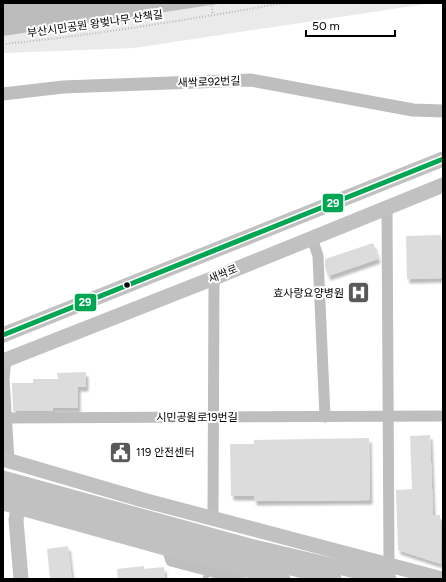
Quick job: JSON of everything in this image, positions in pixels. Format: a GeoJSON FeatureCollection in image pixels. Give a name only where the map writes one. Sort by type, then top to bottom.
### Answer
{"type":"FeatureCollection","features":[{"type":"Feature","properties":{"kind":"main road"},"geometry":{"type":"LineString","coordinates":[[3,335],[442,159]]}},
{"type":"Feature","properties":{"kind":"main road","name":"새싹로"},"geometry":{"type":"LineString","coordinates":[[4,360],[214,278],[443,185]]}},
{"type":"Feature","properties":{"kind":"main road"},"geometry":{"type":"LineString","coordinates":[[6,459],[143,500],[213,518],[389,572]]}},
{"type":"Feature","properties":{"kind":"main road"},"geometry":{"type":"LineString","coordinates":[[3,478],[250,546],[389,572],[442,579]]}},
{"type":"Feature","properties":{"kind":"main road"},"geometry":{"type":"LineString","coordinates":[[3,490],[202,545],[334,579]]}},
{"type":"Feature","properties":{"kind":"main road"},"geometry":{"type":"LineString","coordinates":[[3,503],[283,579]]}},
{"type":"Feature","properties":{"kind":"main road"},"geometry":{"type":"LineString","coordinates":[[18,507],[16,520],[21,579]]}},
{"type":"Feature","properties":{"kind":"street","name":"새싹로92번길"},"geometry":{"type":"LineString","coordinates":[[3,94],[63,87],[251,80],[413,110],[443,111]]}},
{"type":"Feature","properties":{"kind":"street","name":"새싹로92번길"},"geometry":{"type":"LineString","coordinates":[[413,110],[443,121]]}},
{"type":"Feature","properties":{"kind":"street"},"geometry":{"type":"LineString","coordinates":[[387,208],[389,572]]}},
{"type":"Feature","properties":{"kind":"street"},"geometry":{"type":"LineString","coordinates":[[312,238],[318,256],[325,416]]}},
{"type":"Feature","properties":{"kind":"street"},"geometry":{"type":"LineString","coordinates":[[213,518],[214,278]]}},
{"type":"Feature","properties":{"kind":"street"},"geometry":{"type":"LineString","coordinates":[[4,360],[7,418],[6,459]]}},
{"type":"Feature","properties":{"kind":"street","name":"시민공원로19번길"},"geometry":{"type":"LineString","coordinates":[[7,418],[443,416]]}},
{"type":"Feature","properties":{"kind":"street"},"geometry":{"type":"LineString","coordinates":[[167,548],[172,561],[207,575],[240,579]]}},
{"type":"Feature","properties":{"kind":"path"},"geometry":{"type":"LineString","coordinates":[[211,3],[213,15]]}},
{"type":"Feature","properties":{"kind":"path","name":"부산시민공원 왕벚나무 산책길"},"geometry":{"type":"LineString","coordinates":[[3,44],[45,40],[284,3]]}},
{"type":"Feature","properties":{"kind":"shaded area"},"geometry":{"type":"Polygon","coordinates":[[[3,3],[432,3],[134,48],[3,53],[3,3]]]}},
{"type":"Feature","properties":{"kind":"shaded area"},"geometry":{"type":"Polygon","coordinates":[[[3,3],[225,3],[3,36],[3,3]]]}},
{"type":"Feature","properties":{"kind":"building"},"geometry":{"type":"Polygon","coordinates":[[[441,235],[442,278],[407,279],[406,236],[441,235]]]}},
{"type":"Feature","properties":{"kind":"building"},"geometry":{"type":"Polygon","coordinates":[[[373,243],[378,259],[328,276],[325,267],[325,259],[373,243]]]}},
{"type":"Feature","properties":{"kind":"building"},"geometry":{"type":"Polygon","coordinates":[[[86,372],[86,387],[78,387],[78,408],[53,408],[53,411],[13,411],[12,383],[33,383],[33,379],[58,379],[57,373],[86,372]]]}},
{"type":"Feature","properties":{"kind":"building"},"geometry":{"type":"Polygon","coordinates":[[[430,435],[433,515],[440,515],[441,564],[398,550],[396,490],[412,489],[410,436],[430,435]]]}},
{"type":"Feature","properties":{"kind":"building"},"geometry":{"type":"Polygon","coordinates":[[[369,438],[370,500],[254,501],[254,496],[231,496],[230,444],[254,444],[254,440],[369,438]]]}},
{"type":"Feature","properties":{"kind":"building"},"geometry":{"type":"Polygon","coordinates":[[[68,546],[72,579],[50,579],[47,549],[68,546]]]}},
{"type":"Feature","properties":{"kind":"building"},"geometry":{"type":"Polygon","coordinates":[[[144,566],[144,569],[164,567],[165,579],[118,579],[117,569],[144,566]]]}},
{"type":"Feature","properties":{"kind":"transit line","name":"29"},"geometry":{"type":"LineString","coordinates":[[3,335],[443,159]]}},
{"type":"Feature","properties":{"kind":"place","name":"효사랑요양병원"},"geometry":{"type":"Point","coordinates":[359,293]}},
{"type":"Feature","properties":{"kind":"place","name":"119 안전센터"},"geometry":{"type":"Point","coordinates":[120,452]}}]}
